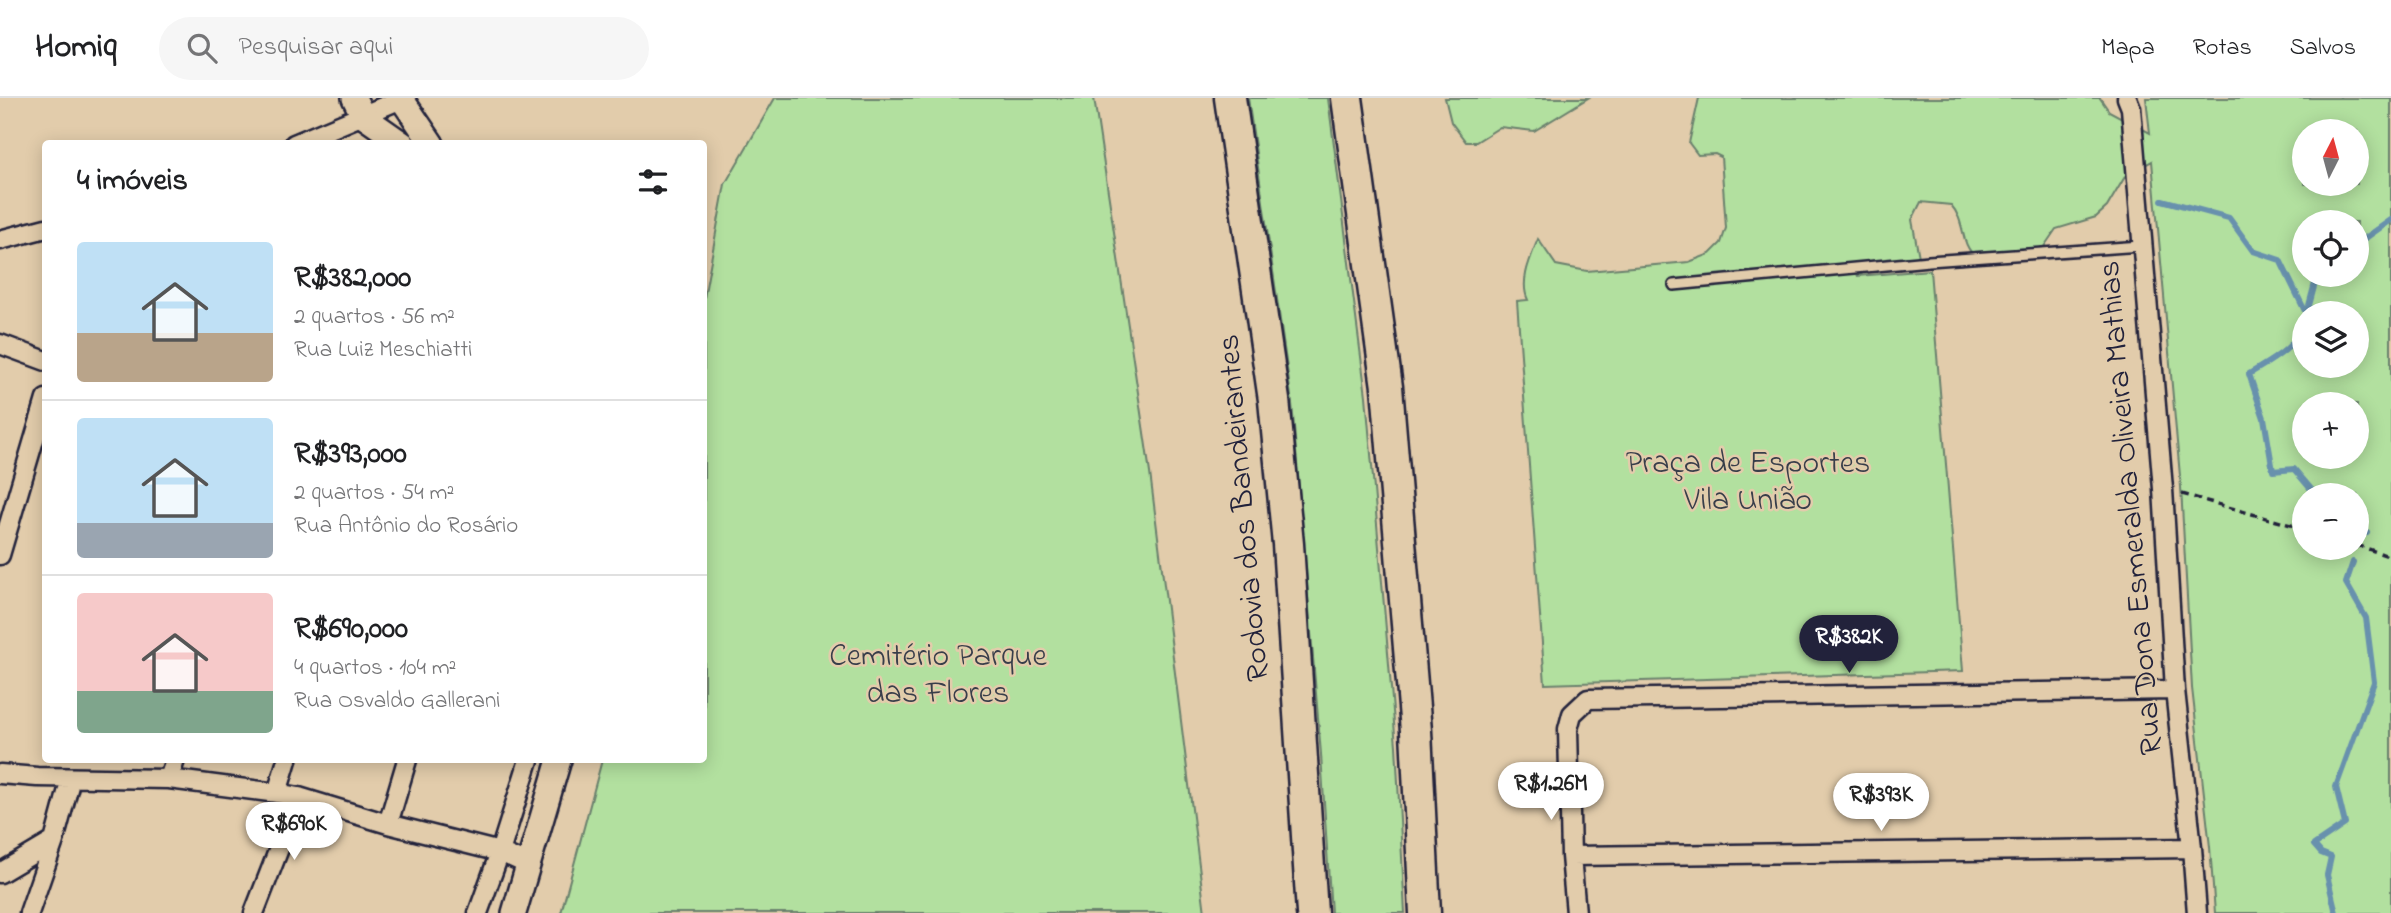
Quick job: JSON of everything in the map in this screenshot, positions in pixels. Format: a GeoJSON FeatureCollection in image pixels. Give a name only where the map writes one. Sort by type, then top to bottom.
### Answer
{"type":"FeatureCollection","features":[{"type":"Feature","properties":{"kind":"highway","name":"Rodovia dos Bandeirantes"},"geometry":{"type":"LineString","coordinates":[[1230,98],[1274,400],[1288,544],[1312,913]]}},
{"type":"Feature","properties":{"kind":"highway"},"geometry":{"type":"LineString","coordinates":[[1347,98],[1387,387],[1416,731],[1425,913]]}},
{"type":"Feature","properties":{"kind":"main road"},"geometry":{"type":"LineString","coordinates":[[402,99],[429,140]]}},
{"type":"Feature","properties":{"kind":"main road"},"geometry":{"type":"LineString","coordinates":[[358,107],[398,140]]}},
{"type":"Feature","properties":{"kind":"main road"},"geometry":{"type":"LineString","coordinates":[[514,913],[558,763]]}},
{"type":"Feature","properties":{"kind":"street","name":"Rua Dona Esmeralda Oliveira Mathias"},"geometry":{"type":"LineString","coordinates":[[2127,98],[2131,108],[2163,489],[2175,690],[2197,913]]}},
{"type":"Feature","properties":{"kind":"street"},"geometry":{"type":"LineString","coordinates":[[301,140],[358,107],[402,99]]}},
{"type":"Feature","properties":{"kind":"street"},"geometry":{"type":"LineString","coordinates":[[0,240],[42,229]]}},
{"type":"Feature","properties":{"kind":"street"},"geometry":{"type":"LineString","coordinates":[[0,344],[42,360]]}},
{"type":"Feature","properties":{"kind":"street"},"geometry":{"type":"LineString","coordinates":[[0,555],[42,413]]}},
{"type":"Feature","properties":{"kind":"street"},"geometry":{"type":"LineString","coordinates":[[1576,913],[1571,856],[1568,729],[1572,714],[1588,699],[2175,690]]}},
{"type":"Feature","properties":{"kind":"street"},"geometry":{"type":"LineString","coordinates":[[29,913],[54,841],[63,778],[60,763]]}},
{"type":"Feature","properties":{"kind":"street"},"geometry":{"type":"LineString","coordinates":[[169,779],[173,763]]}},
{"type":"Feature","properties":{"kind":"street"},"geometry":{"type":"LineString","coordinates":[[277,793],[287,763]]}},
{"type":"Feature","properties":{"kind":"street"},"geometry":{"type":"LineString","coordinates":[[388,824],[406,763]]}},
{"type":"Feature","properties":{"kind":"street"},"geometry":{"type":"LineString","coordinates":[[478,913],[528,763]]}},
{"type":"Feature","properties":{"kind":"street"},"geometry":{"type":"LineString","coordinates":[[0,774],[63,778],[169,779],[277,793],[500,852],[529,865]]}},
{"type":"Feature","properties":{"kind":"street"},"geometry":{"type":"LineString","coordinates":[[254,913],[299,797]]}},
{"type":"Feature","properties":{"kind":"street"},"geometry":{"type":"LineString","coordinates":[[0,873],[54,841]]}},
{"type":"Feature","properties":{"kind":"street"},"geometry":{"type":"LineString","coordinates":[[1571,856],[2192,848]]}},
{"type":"Feature","properties":{"kind":"lane"},"geometry":{"type":"LineString","coordinates":[[1674,285],[1929,261],[2141,247]]}},
{"type":"Feature","properties":{"kind":"path"},"geometry":{"type":"LineString","coordinates":[[2163,489],[2292,525]]}},
{"type":"Feature","properties":{"kind":"path"},"geometry":{"type":"LineString","coordinates":[[2369,549],[2391,557]]}},
{"type":"Feature","properties":{"kind":"green space","name":"Cemitério Parque das Flores"},"geometry":{"type":"Polygon","coordinates":[[[775,98],[1094,98],[1150,473],[1205,913],[561,913],[601,763],[707,763],[707,282],[725,184],[775,98]]]}},
{"type":"Feature","properties":{"kind":"green space"},"geometry":{"type":"Polygon","coordinates":[[[1248,98],[1328,98],[1366,396],[1396,746],[1405,913],[1331,913],[1321,754],[1292,403],[1248,98]]]}},
{"type":"Feature","properties":{"kind":"green space"},"geometry":{"type":"Polygon","coordinates":[[[1445,98],[1588,98],[1534,131],[1500,127],[1476,142],[1466,142],[1451,122],[1445,98]]]}},
{"type":"Feature","properties":{"kind":"green space","name":"Praça de Esportes Vila União"},"geometry":{"type":"Polygon","coordinates":[[[1699,98],[2100,98],[2109,111],[2150,133],[2146,98],[2391,98],[2391,913],[2215,913],[2192,688],[2181,487],[2152,161],[2126,175],[2107,207],[2096,217],[2056,229],[2041,251],[2009,260],[1987,261],[1978,257],[1970,251],[1951,205],[1921,202],[1912,220],[1919,257],[1868,270],[1857,276],[1930,270],[1963,671],[1545,684],[1517,301],[1528,300],[1525,277],[1538,239],[1556,265],[1587,271],[1689,262],[1710,254],[1721,243],[1726,228],[1721,157],[1715,154],[1698,155],[1689,143],[1699,98]]]}},
{"type":"Feature","properties":{"kind":"waterway"},"geometry":{"type":"LineString","coordinates":[[2162,200],[2229,218],[2253,251],[2280,260],[2300,301]]}},
{"type":"Feature","properties":{"kind":"waterway"},"geometry":{"type":"LineString","coordinates":[[2369,236],[2391,220]]}},
{"type":"Feature","properties":{"kind":"waterway"},"geometry":{"type":"LineString","coordinates":[[2310,301],[2314,287]]}},
{"type":"Feature","properties":{"kind":"waterway"},"geometry":{"type":"LineString","coordinates":[[2292,343],[2249,374],[2264,418],[2273,471],[2294,469],[2306,483]]}},
{"type":"Feature","properties":{"kind":"waterway"},"geometry":{"type":"LineString","coordinates":[[2336,913],[2327,875],[2331,857],[2321,853],[2314,845],[2345,824],[2336,787],[2374,682],[2366,618],[2346,583],[2353,562]]}}]}
